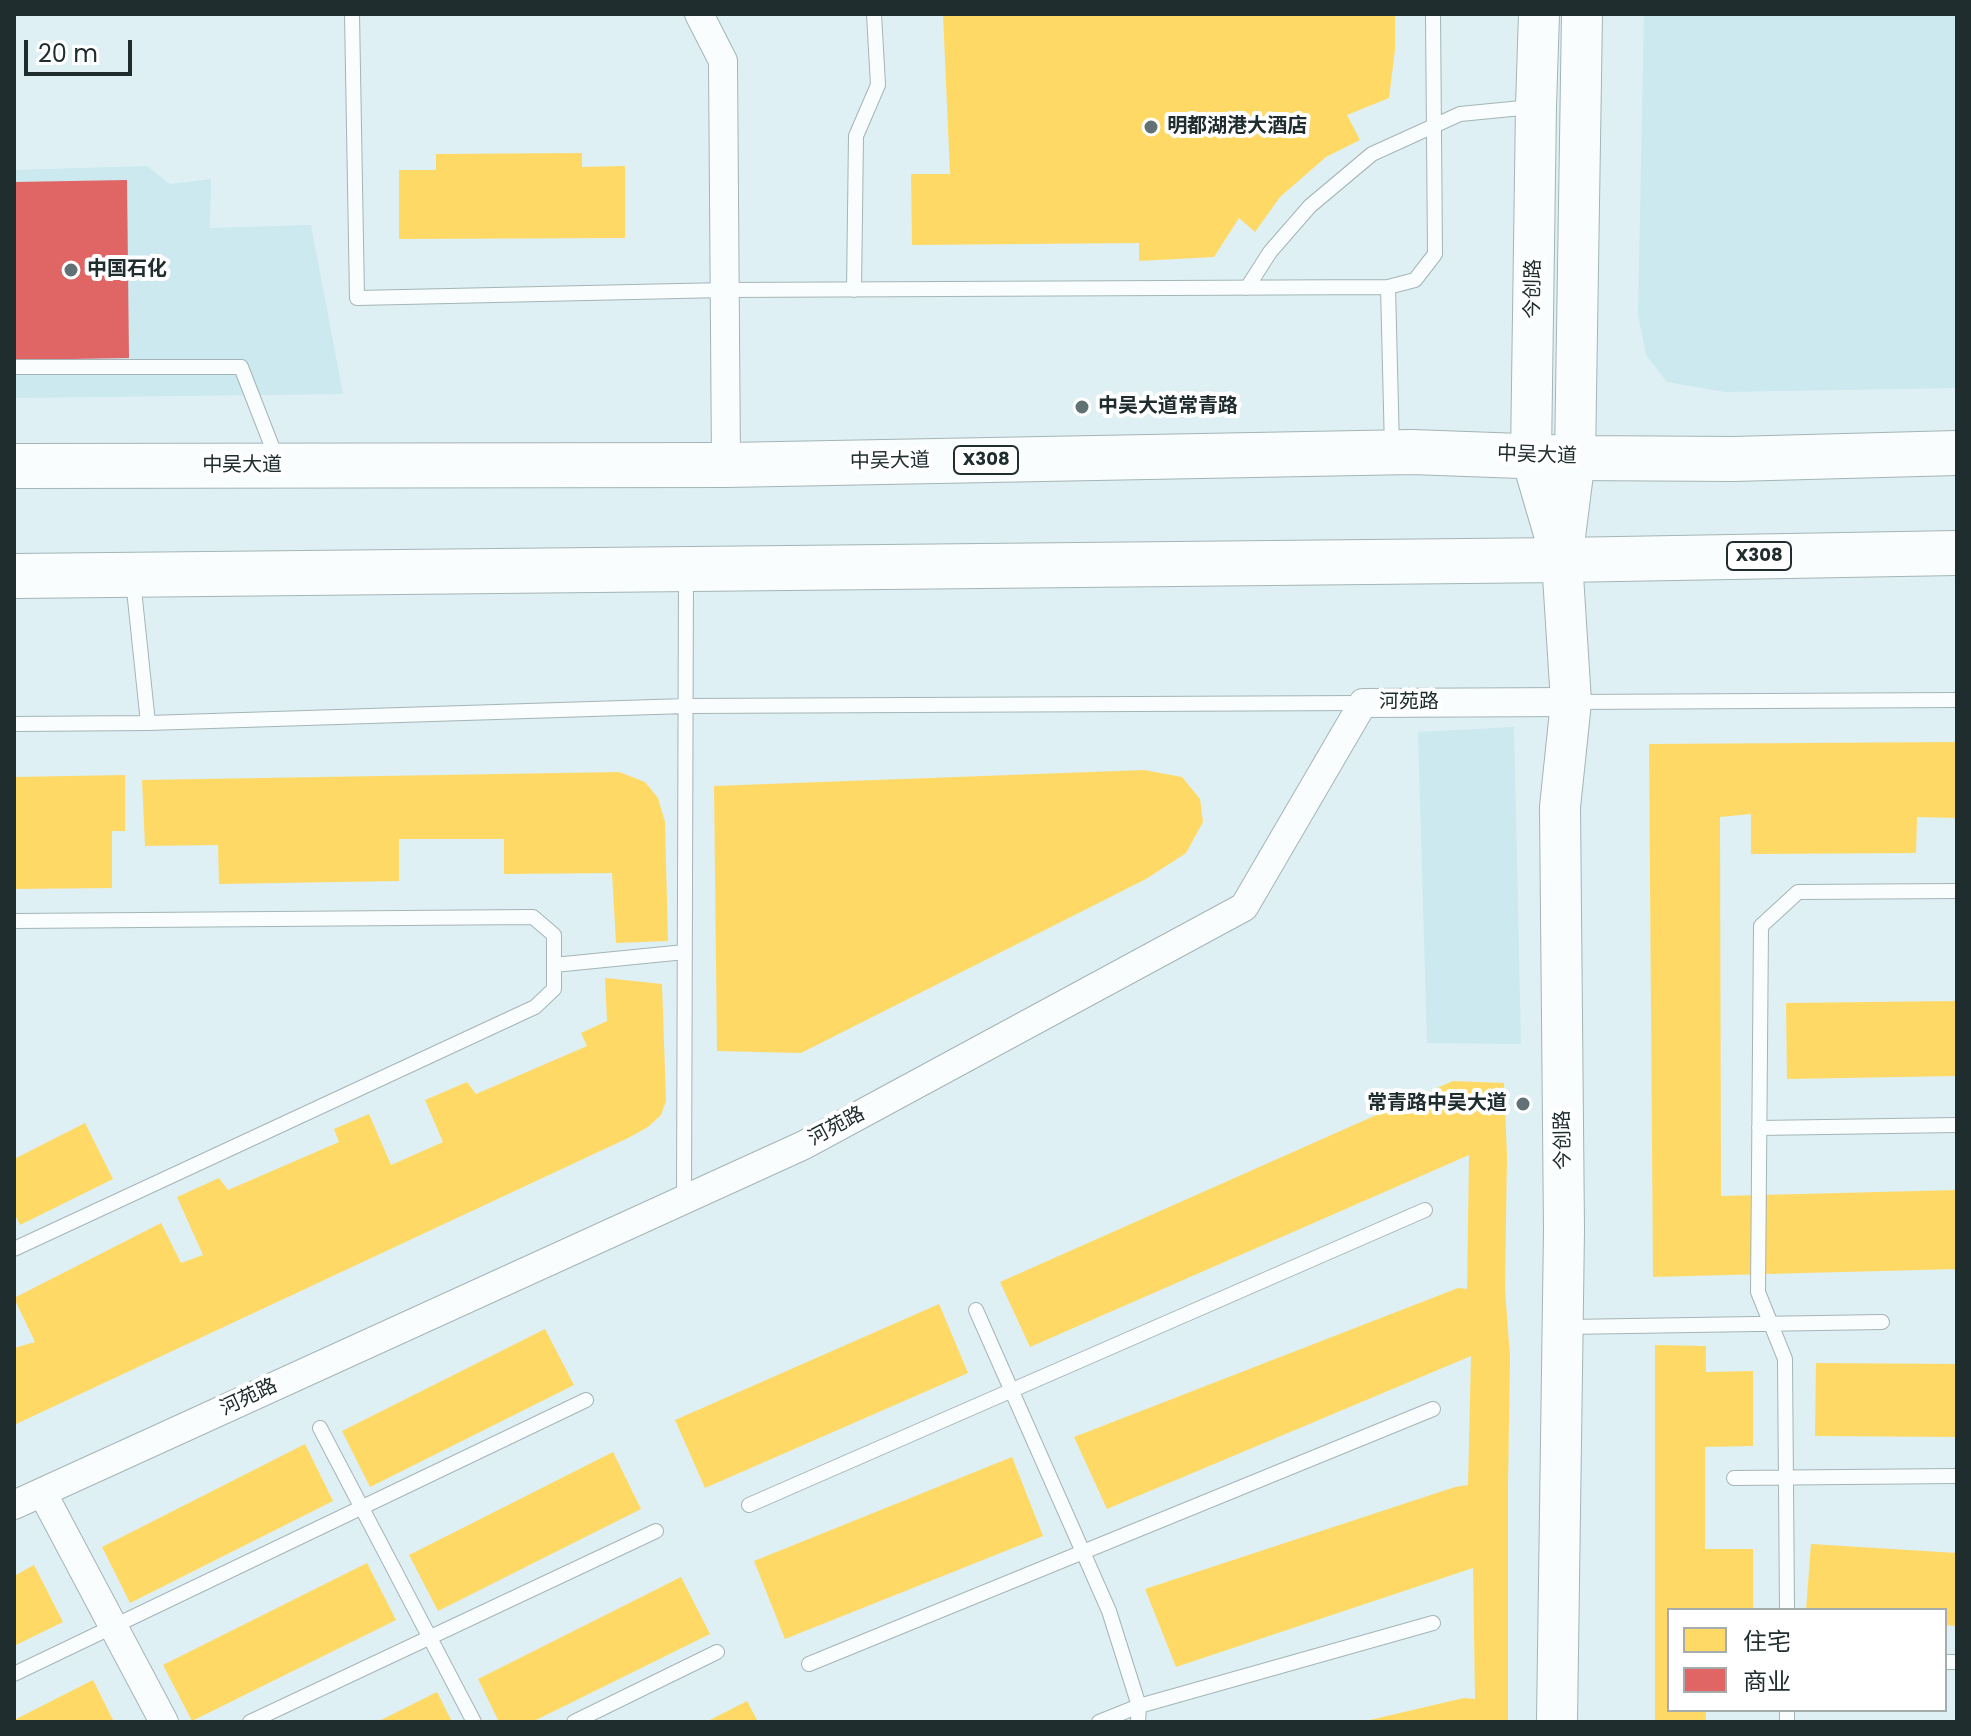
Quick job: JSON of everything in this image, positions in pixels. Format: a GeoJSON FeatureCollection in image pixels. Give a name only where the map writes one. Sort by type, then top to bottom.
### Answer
{"type":"FeatureCollection","features":[{"type":"Feature","properties":{"kind":"main road","name":"今创路"},"geometry":{"type":"LineString","coordinates":[[1539,14],[1531,455],[1562,560]]}},
{"type":"Feature","properties":{"kind":"main road","name":"今创路"},"geometry":{"type":"LineString","coordinates":[[1557,1722],[1564,1230],[1560,807],[1571,702],[1562,560],[1575,458],[1582,14]]}},
{"type":"Feature","properties":{"kind":"main road","name":"中吴大道"},"geometry":{"type":"LineString","coordinates":[[14,466],[726,465],[1392,452],[1733,459],[1957,453]]}},
{"type":"Feature","properties":{"kind":"main road","name":"X308"},"geometry":{"type":"LineString","coordinates":[[14,576],[1957,553]]}},
{"type":"Feature","properties":{"kind":"street"},"geometry":{"type":"LineString","coordinates":[[699,14],[723,61],[726,465]]}},
{"type":"Feature","properties":{"kind":"street","name":"河苑路"},"geometry":{"type":"LineString","coordinates":[[14,1505],[804,1145],[1244,907],[1363,703],[1571,702]]}},
{"type":"Feature","properties":{"kind":"street"},"geometry":{"type":"LineString","coordinates":[[42,1492],[164,1722]]}},
{"type":"Feature","properties":{"kind":"lane"},"geometry":{"type":"LineString","coordinates":[[352,14],[357,298],[725,290],[1388,287],[1415,280],[1435,254],[1433,14]]}},
{"type":"Feature","properties":{"kind":"lane"},"geometry":{"type":"LineString","coordinates":[[854,290],[856,136],[878,85],[874,14]]}},
{"type":"Feature","properties":{"kind":"lane"},"geometry":{"type":"LineString","coordinates":[[1247,288],[1270,252],[1310,206],[1372,154],[1460,114],[1536,106]]}},
{"type":"Feature","properties":{"kind":"lane"},"geometry":{"type":"LineString","coordinates":[[1388,287],[1392,452]]}},
{"type":"Feature","properties":{"kind":"lane"},"geometry":{"type":"LineString","coordinates":[[14,367],[241,367],[280,466]]}},
{"type":"Feature","properties":{"kind":"lane"},"geometry":{"type":"LineString","coordinates":[[684,1200],[686,568]]}},
{"type":"Feature","properties":{"kind":"lane"},"geometry":{"type":"LineString","coordinates":[[133,574],[148,723]]}},
{"type":"Feature","properties":{"kind":"lane"},"geometry":{"type":"LineString","coordinates":[[1571,702],[1957,700]]}},
{"type":"Feature","properties":{"kind":"lane"},"geometry":{"type":"LineString","coordinates":[[14,724],[148,723],[686,706],[1363,703]]}},
{"type":"Feature","properties":{"kind":"lane"},"geometry":{"type":"LineString","coordinates":[[1787,1608],[1785,1359],[1758,1292],[1761,926],[1798,892],[1957,891]]}},
{"type":"Feature","properties":{"kind":"lane"},"geometry":{"type":"LineString","coordinates":[[14,921],[533,917],[554,935],[554,989],[535,1007],[14,1249]]}},
{"type":"Feature","properties":{"kind":"lane"},"geometry":{"type":"LineString","coordinates":[[554,965],[685,952]]}},
{"type":"Feature","properties":{"kind":"lane"},"geometry":{"type":"LineString","coordinates":[[1759,1128],[1957,1125]]}},
{"type":"Feature","properties":{"kind":"lane"},"geometry":{"type":"LineString","coordinates":[[749,1505],[1425,1210]]}},
{"type":"Feature","properties":{"kind":"lane"},"geometry":{"type":"LineString","coordinates":[[976,1310],[1109,1611],[1139,1706],[1138,1722]]}},
{"type":"Feature","properties":{"kind":"lane"},"geometry":{"type":"LineString","coordinates":[[1563,1327],[1882,1322]]}},
{"type":"Feature","properties":{"kind":"lane"},"geometry":{"type":"LineString","coordinates":[[14,1674],[586,1400]]}},
{"type":"Feature","properties":{"kind":"lane"},"geometry":{"type":"LineString","coordinates":[[809,1664],[1433,1409]]}},
{"type":"Feature","properties":{"kind":"lane"},"geometry":{"type":"LineString","coordinates":[[320,1428],[474,1722]]}},
{"type":"Feature","properties":{"kind":"lane"},"geometry":{"type":"LineString","coordinates":[[1734,1478],[1957,1476]]}},
{"type":"Feature","properties":{"kind":"lane"},"geometry":{"type":"LineString","coordinates":[[250,1722],[656,1531]]}},
{"type":"Feature","properties":{"kind":"lane"},"geometry":{"type":"LineString","coordinates":[[1099,1722],[1139,1706],[1433,1623]]}},
{"type":"Feature","properties":{"kind":"lane"},"geometry":{"type":"LineString","coordinates":[[574,1722],[717,1652]]}},
{"type":"Feature","properties":{"kind":"shaded area"},"geometry":{"type":"Polygon","coordinates":[[[1644,14],[1957,14],[1957,388],[1725,392],[1667,382],[1646,355],[1638,315],[1644,14]]]}},
{"type":"Feature","properties":{"kind":"shaded area"},"geometry":{"type":"Polygon","coordinates":[[[147,166],[170,184],[211,179],[210,228],[311,225],[343,394],[14,398],[14,170],[147,166]]]}},
{"type":"Feature","properties":{"kind":"shaded area"},"geometry":{"type":"Polygon","coordinates":[[[1514,727],[1521,1044],[1427,1043],[1418,732],[1514,727]]]}},
{"type":"Feature","properties":{"kind":"building: 住宅","name":"明都湖港大酒店"},"geometry":{"type":"Polygon","coordinates":[[[943,14],[1395,14],[1395,50],[1389,98],[1347,115],[1360,140],[1326,157],[1280,197],[1255,232],[1239,218],[1214,257],[1139,261],[1139,243],[912,245],[911,174],[950,174],[943,14]]]}},
{"type":"Feature","properties":{"kind":"building: 住宅"},"geometry":{"type":"Polygon","coordinates":[[[582,153],[582,167],[625,166],[625,238],[399,239],[399,170],[436,170],[436,154],[582,153]]]}},
{"type":"Feature","properties":{"kind":"building: 住宅"},"geometry":{"type":"Polygon","coordinates":[[[1957,742],[1957,818],[1917,817],[1916,853],[1751,854],[1751,814],[1720,817],[1721,1196],[1957,1190],[1957,1269],[1653,1277],[1649,744],[1957,742]]]}},
{"type":"Feature","properties":{"kind":"building: 住宅"},"geometry":{"type":"Polygon","coordinates":[[[1144,770],[1182,777],[1200,799],[1203,822],[1186,853],[1146,879],[801,1053],[717,1051],[714,786],[1144,770]]]}},
{"type":"Feature","properties":{"kind":"building: 住宅"},"geometry":{"type":"Polygon","coordinates":[[[619,772],[645,782],[658,798],[665,822],[668,941],[616,943],[612,873],[504,874],[504,839],[399,839],[399,881],[219,884],[218,845],[145,846],[142,780],[619,772]]]}},
{"type":"Feature","properties":{"kind":"building: 住宅"},"geometry":{"type":"Polygon","coordinates":[[[125,775],[125,831],[112,831],[112,888],[14,889],[14,777],[125,775]]]}},
{"type":"Feature","properties":{"kind":"building: 住宅"},"geometry":{"type":"Polygon","coordinates":[[[605,978],[662,984],[666,1101],[661,1115],[648,1127],[14,1425],[14,1348],[35,1342],[14,1298],[161,1223],[181,1263],[203,1255],[177,1197],[219,1178],[228,1190],[339,1142],[334,1129],[369,1114],[391,1165],[443,1142],[425,1100],[467,1082],[476,1094],[587,1046],[581,1033],[607,1021],[605,978]]]}},
{"type":"Feature","properties":{"kind":"building: 住宅"},"geometry":{"type":"Polygon","coordinates":[[[1957,1001],[1957,1076],[1787,1079],[1786,1003],[1957,1001]]]}},
{"type":"Feature","properties":{"kind":"building: 住宅"},"geometry":{"type":"Polygon","coordinates":[[[1453,1081],[1504,1083],[1507,1155],[1505,1289],[1510,1357],[1508,1722],[1361,1722],[1464,1698],[1475,1699],[1473,1568],[1176,1667],[1145,1589],[1468,1485],[1471,1356],[1107,1509],[1074,1437],[1458,1288],[1467,1289],[1469,1155],[1030,1347],[1000,1282],[1453,1081]]]}},
{"type":"Feature","properties":{"kind":"building: 住宅"},"geometry":{"type":"Polygon","coordinates":[[[85,1123],[113,1179],[20,1225],[14,1213],[14,1159],[85,1123]]]}},
{"type":"Feature","properties":{"kind":"building: 住宅"},"geometry":{"type":"Polygon","coordinates":[[[939,1304],[968,1373],[705,1488],[675,1420],[939,1304]]]}},
{"type":"Feature","properties":{"kind":"building: 住宅"},"geometry":{"type":"Polygon","coordinates":[[[545,1329],[574,1385],[370,1487],[342,1431],[545,1329]]]}},
{"type":"Feature","properties":{"kind":"building: 住宅"},"geometry":{"type":"Polygon","coordinates":[[[1655,1345],[1706,1346],[1706,1372],[1753,1371],[1753,1446],[1705,1447],[1705,1549],[1753,1549],[1753,1608],[1667,1608],[1667,1712],[1706,1712],[1706,1722],[1655,1722],[1655,1345]]]}},
{"type":"Feature","properties":{"kind":"building: 住宅"},"geometry":{"type":"Polygon","coordinates":[[[1816,1363],[1957,1364],[1957,1437],[1815,1436],[1816,1363]]]}},
{"type":"Feature","properties":{"kind":"building: 住宅"},"geometry":{"type":"Polygon","coordinates":[[[305,1444],[333,1501],[130,1603],[102,1547],[305,1444]]]}},
{"type":"Feature","properties":{"kind":"building: 住宅"},"geometry":{"type":"Polygon","coordinates":[[[613,1452],[641,1509],[438,1611],[409,1555],[613,1452]]]}},
{"type":"Feature","properties":{"kind":"building: 住宅"},"geometry":{"type":"Polygon","coordinates":[[[1012,1457],[1043,1536],[785,1639],[754,1561],[1012,1457]]]}},
{"type":"Feature","properties":{"kind":"building: 住宅"},"geometry":{"type":"Polygon","coordinates":[[[1811,1544],[1957,1553],[1957,1626],[1947,1625],[1947,1608],[1806,1608],[1811,1544]]]}},
{"type":"Feature","properties":{"kind":"building: 住宅"},"geometry":{"type":"Polygon","coordinates":[[[367,1563],[396,1620],[192,1721],[163,1665],[367,1563]]]}},
{"type":"Feature","properties":{"kind":"building: 住宅"},"geometry":{"type":"Polygon","coordinates":[[[34,1565],[63,1622],[14,1646],[14,1576],[34,1565]]]}},
{"type":"Feature","properties":{"kind":"building: 住宅"},"geometry":{"type":"Polygon","coordinates":[[[681,1577],[710,1634],[532,1722],[499,1722],[478,1679],[681,1577]]]}},
{"type":"Feature","properties":{"kind":"building: 住宅"},"geometry":{"type":"Polygon","coordinates":[[[93,1680],[114,1722],[14,1722],[14,1720],[93,1680]]]}},
{"type":"Feature","properties":{"kind":"building: 住宅"},"geometry":{"type":"Polygon","coordinates":[[[437,1692],[452,1722],[377,1722],[437,1692]]]}},
{"type":"Feature","properties":{"kind":"building: 住宅"},"geometry":{"type":"Polygon","coordinates":[[[747,1701],[758,1722],[706,1722],[747,1701]]]}},
{"type":"Feature","properties":{"kind":"building: 商业","name":"中国石化"},"geometry":{"type":"Polygon","coordinates":[[[127,180],[129,358],[14,360],[14,182],[127,180]]]}},
{"type":"Feature","properties":{"kind":"place","name":"明都湖港大酒店"},"geometry":{"type":"Point","coordinates":[1151,127]}},
{"type":"Feature","properties":{"kind":"place","name":"中国石化"},"geometry":{"type":"Point","coordinates":[71,270]}},
{"type":"Feature","properties":{"kind":"place","name":"中吴大道常青路"},"geometry":{"type":"Point","coordinates":[1082,407]}},
{"type":"Feature","properties":{"kind":"place","name":"常青路中吴大道"},"geometry":{"type":"Point","coordinates":[1523,1104]}}]}
